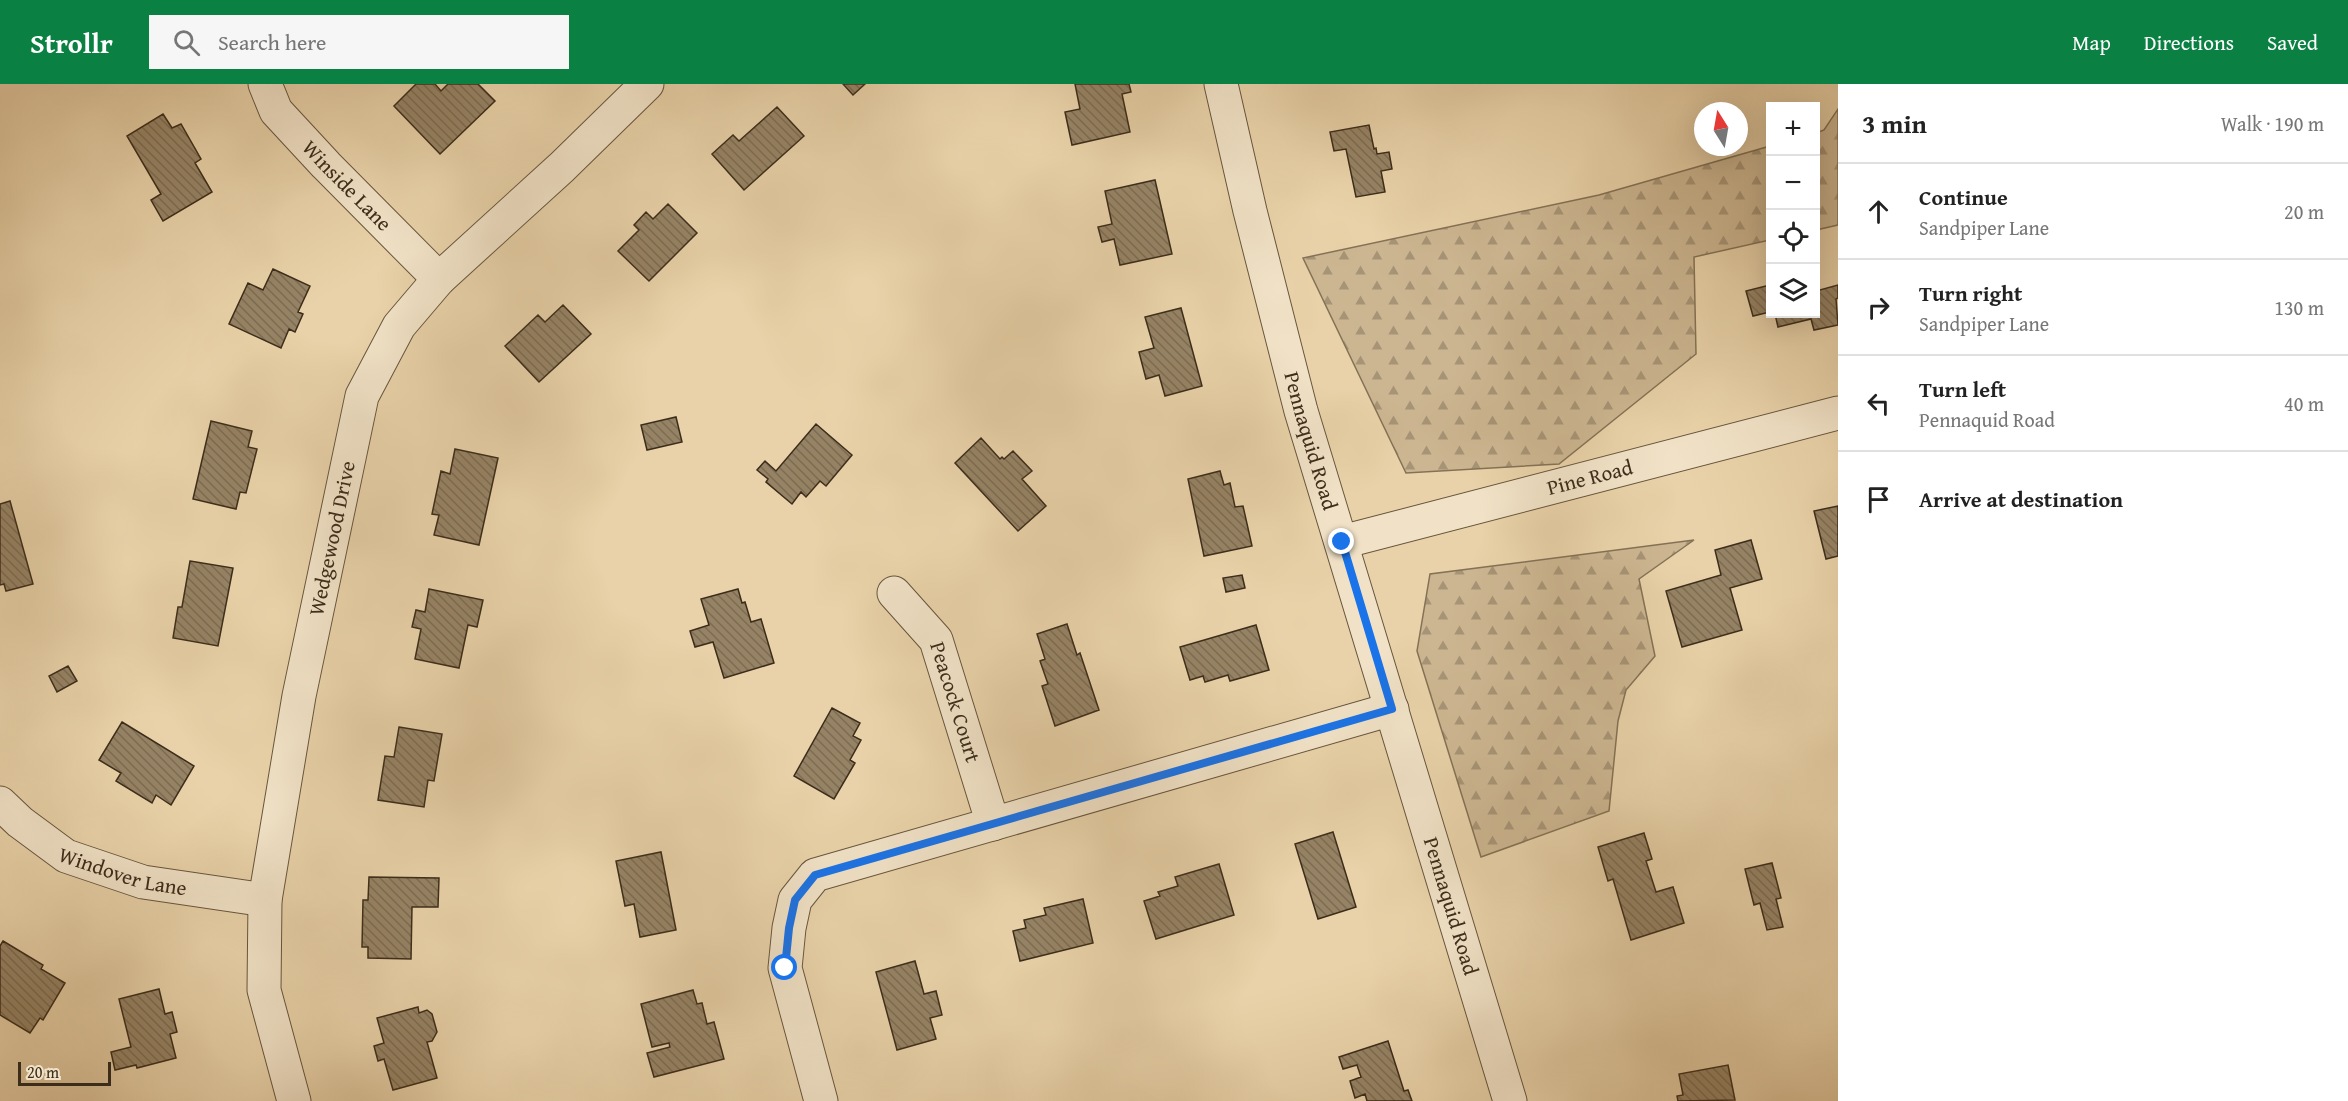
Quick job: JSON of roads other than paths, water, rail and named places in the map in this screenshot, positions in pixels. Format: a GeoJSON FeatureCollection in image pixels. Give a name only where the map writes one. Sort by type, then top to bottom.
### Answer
{"type":"FeatureCollection","features":[{"type":"Feature","properties":{"kind":"street","name":"Winside Lane"},"geometry":{"type":"LineString","coordinates":[[265,84],[276,111],[439,279]]}},
{"type":"Feature","properties":{"kind":"street","name":"Wedgewood Drive"},"geometry":{"type":"LineString","coordinates":[[294,1101],[264,990],[265,900],[299,696],[362,396],[399,326],[439,279],[562,167],[647,84]]}},
{"type":"Feature","properties":{"kind":"street","name":"Pennaquid Road"},"geometry":{"type":"LineString","coordinates":[[1221,84],[1250,211],[1301,411],[1510,1101]]}},
{"type":"Feature","properties":{"kind":"street","name":"Pine Road"},"geometry":{"type":"LineString","coordinates":[[1342,542],[1838,413]]}},
{"type":"Feature","properties":{"kind":"street","name":"Peacock Court"},"geometry":{"type":"LineString","coordinates":[[894,593],[936,640],[993,824]]}},
{"type":"Feature","properties":{"kind":"street"},"geometry":{"type":"LineString","coordinates":[[821,1101],[785,968],[789,928],[795,900],[815,875],[1392,709]]}},
{"type":"Feature","properties":{"kind":"street","name":"Windover Lane"},"geometry":{"type":"LineString","coordinates":[[0,803],[20,822],[66,856],[143,882],[265,900]]}}]}
